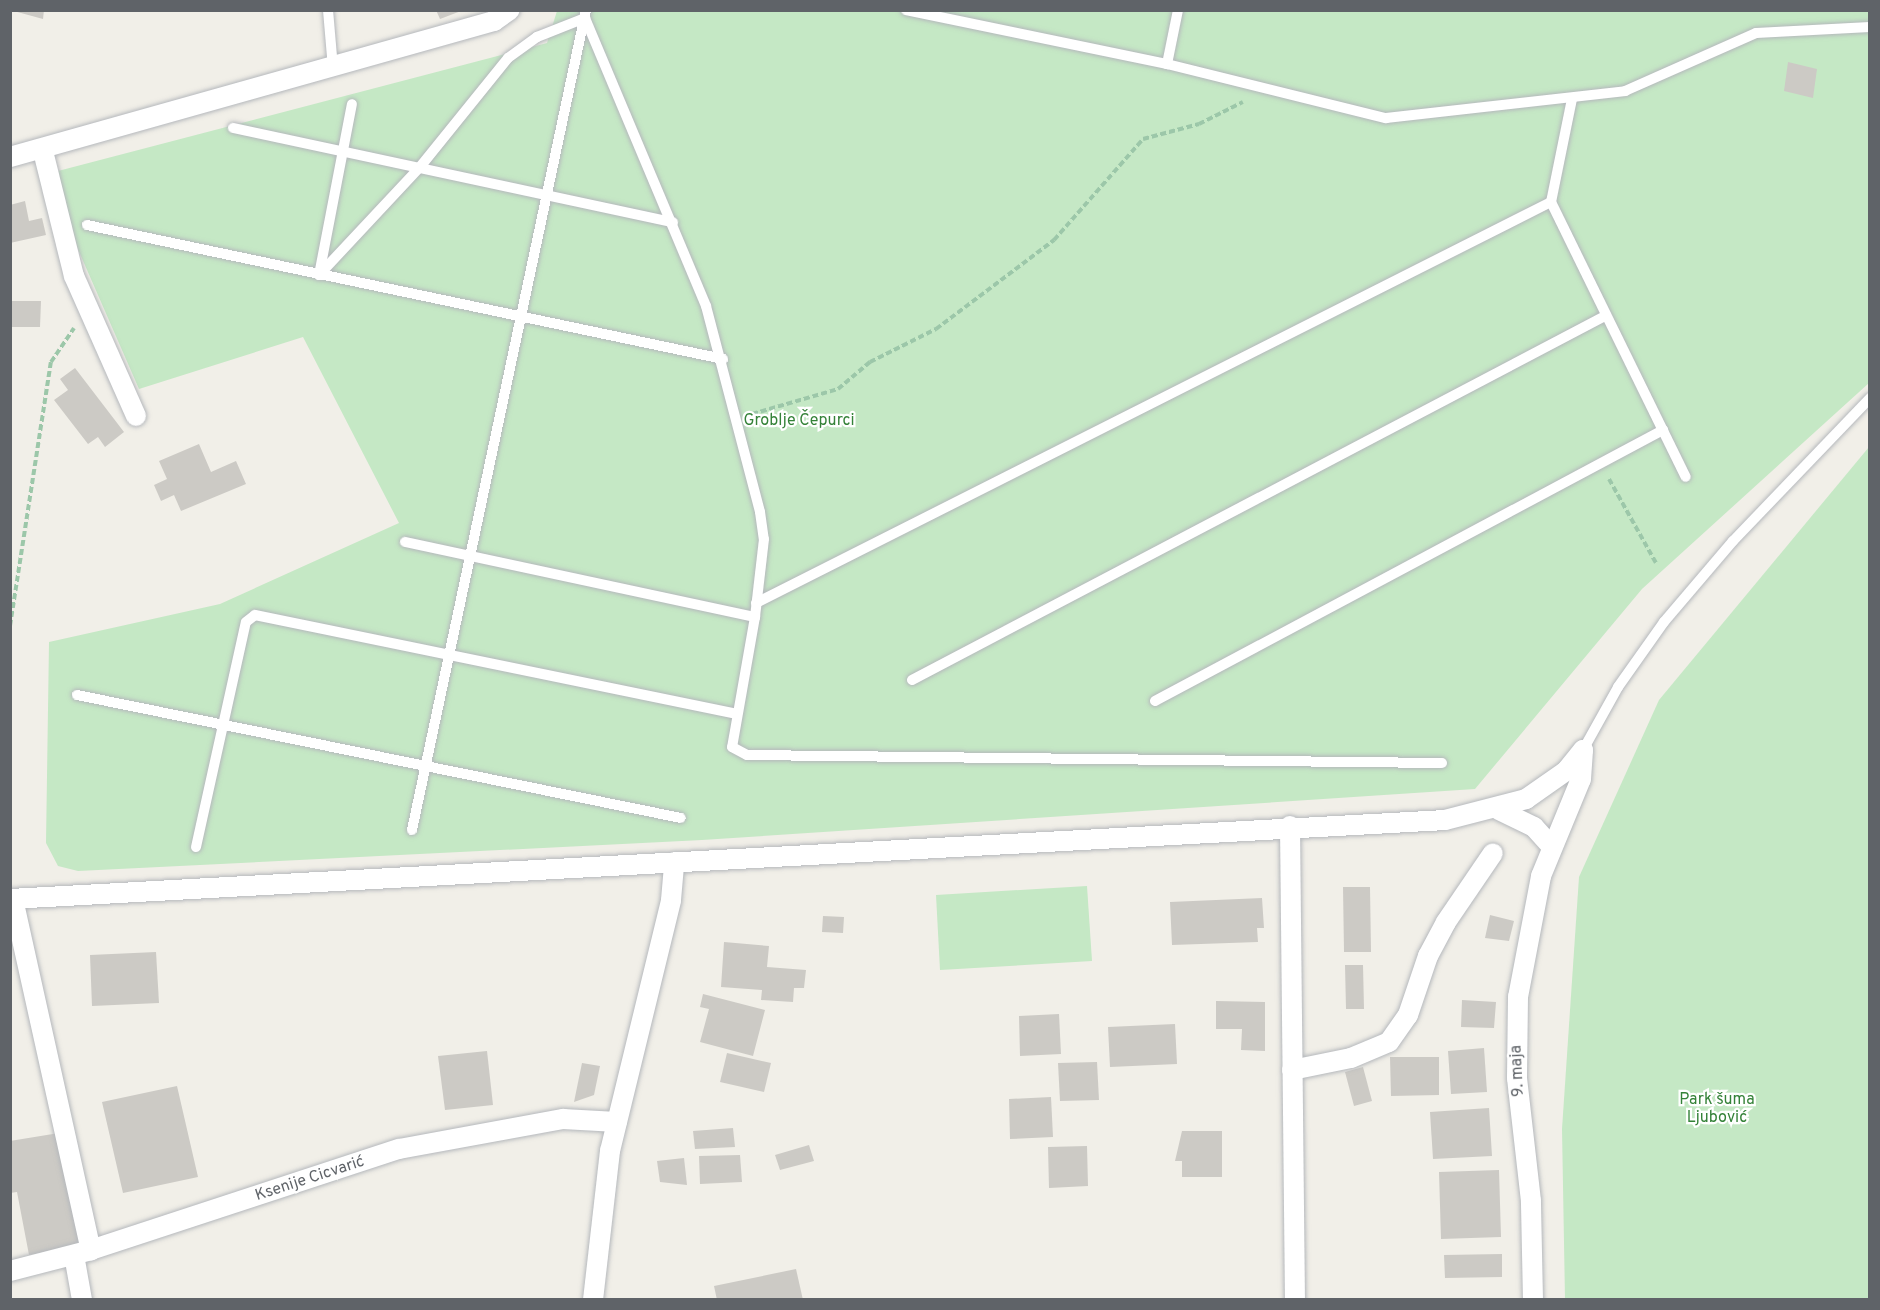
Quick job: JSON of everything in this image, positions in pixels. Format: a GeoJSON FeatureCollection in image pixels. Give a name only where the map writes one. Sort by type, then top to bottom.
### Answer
{"type":"FeatureCollection","features":[{"type":"Feature","properties":{"kind":"street"},"geometry":{"type":"LineString","coordinates":[[10,157],[43,151],[494,21],[510,10]]}},
{"type":"Feature","properties":{"kind":"street"},"geometry":{"type":"LineString","coordinates":[[43,151],[74,276],[136,416]]}},
{"type":"Feature","properties":{"kind":"street"},"geometry":{"type":"LineString","coordinates":[[82,1299],[83,1252],[12,899],[1290,826],[1445,820],[1499,810],[1545,788],[1583,750]]}},
{"type":"Feature","properties":{"kind":"street","name":"9. maja"},"geometry":{"type":"LineString","coordinates":[[1533,1299],[1516,1038],[1524,956],[1551,846],[1581,779],[1583,750]]}},
{"type":"Feature","properties":{"kind":"street"},"geometry":{"type":"LineString","coordinates":[[1499,810],[1534,827],[1551,846]]}},
{"type":"Feature","properties":{"kind":"street"},"geometry":{"type":"LineString","coordinates":[[1290,826],[1295,1299]]}},
{"type":"Feature","properties":{"kind":"street"},"geometry":{"type":"LineString","coordinates":[[1292,1070],[1351,1058],[1389,1042],[1408,1016],[1428,956],[1446,922],[1493,853]]}},
{"type":"Feature","properties":{"kind":"street"},"geometry":{"type":"LineString","coordinates":[[593,1299],[616,1122],[672,900],[674,862]]}},
{"type":"Feature","properties":{"kind":"street","name":"Ksenije Cicvarić"},"geometry":{"type":"LineString","coordinates":[[10,1271],[83,1252],[399,1149],[563,1119],[616,1122]]}},
{"type":"Feature","properties":{"kind":"lane"},"geometry":{"type":"LineString","coordinates":[[328,10],[333,68]]}},
{"type":"Feature","properties":{"kind":"lane"},"geometry":{"type":"LineString","coordinates":[[906,10],[1167,64],[1386,118],[1572,99],[1625,91],[1756,33],[1869,27]]}},
{"type":"Feature","properties":{"kind":"lane"},"geometry":{"type":"LineString","coordinates":[[1167,64],[1178,10]]}},
{"type":"Feature","properties":{"kind":"lane"},"geometry":{"type":"LineString","coordinates":[[319,275],[420,167],[508,58],[537,37],[585,14]]}},
{"type":"Feature","properties":{"kind":"lane"},"geometry":{"type":"LineString","coordinates":[[412,830],[472,556],[585,14]]}},
{"type":"Feature","properties":{"kind":"lane"},"geometry":{"type":"LineString","coordinates":[[585,14],[673,222],[723,359],[734,420],[762,521],[755,617],[736,714],[732,747],[747,755],[1442,763]]}},
{"type":"Feature","properties":{"kind":"lane"},"geometry":{"type":"LineString","coordinates":[[1572,99],[1551,202],[1686,477]]}},
{"type":"Feature","properties":{"kind":"lane"},"geometry":{"type":"LineString","coordinates":[[319,275],[346,152],[352,104]]}},
{"type":"Feature","properties":{"kind":"lane"},"geometry":{"type":"LineString","coordinates":[[233,128],[673,222]]}},
{"type":"Feature","properties":{"kind":"lane"},"geometry":{"type":"LineString","coordinates":[[756,603],[1551,202]]}},
{"type":"Feature","properties":{"kind":"lane"},"geometry":{"type":"LineString","coordinates":[[87,225],[522,320],[723,359]]}},
{"type":"Feature","properties":{"kind":"lane"},"geometry":{"type":"LineString","coordinates":[[912,680],[1605,316]]}},
{"type":"Feature","properties":{"kind":"lane"},"geometry":{"type":"LineString","coordinates":[[1583,750],[1618,687],[1664,622],[1733,541],[1869,398]]}},
{"type":"Feature","properties":{"kind":"lane"},"geometry":{"type":"LineString","coordinates":[[1155,701],[1602,465],[1663,430]]}},
{"type":"Feature","properties":{"kind":"lane"},"geometry":{"type":"LineString","coordinates":[[405,542],[755,617]]}},
{"type":"Feature","properties":{"kind":"lane"},"geometry":{"type":"LineString","coordinates":[[196,847],[221,724],[246,622],[255,615],[736,714]]}},
{"type":"Feature","properties":{"kind":"lane"},"geometry":{"type":"LineString","coordinates":[[77,695],[681,818]]}},
{"type":"Feature","properties":{"kind":"path"},"geometry":{"type":"LineString","coordinates":[[734,420],[838,389],[870,362],[936,329],[1054,240],[1143,139],[1199,124],[1262,89]]}},
{"type":"Feature","properties":{"kind":"path"},"geometry":{"type":"LineString","coordinates":[[10,626],[51,362],[65,337],[92,317]]}},
{"type":"Feature","properties":{"kind":"path"},"geometry":{"type":"LineString","coordinates":[[1602,465],[1656,563]]}},
{"type":"Feature","properties":{"kind":"green space","name":"Groblje Čepurci"},"geometry":{"type":"Polygon","coordinates":[[[557,11],[1869,11],[1869,383],[1642,589],[1475,789],[702,840],[78,871],[58,866],[46,843],[49,642],[220,604],[399,523],[303,337],[139,389],[77,247],[58,171],[547,43],[557,11]]]}},
{"type":"Feature","properties":{"kind":"green space","name":"Park šuma Ljubović"},"geometry":{"type":"Polygon","coordinates":[[[1869,447],[1869,1299],[1565,1299],[1562,1129],[1579,877],[1659,700],[1869,447]]]}},
{"type":"Feature","properties":{"kind":"green space"},"geometry":{"type":"Polygon","coordinates":[[[1087,886],[1092,961],[940,970],[936,895],[1087,886]]]}},
{"type":"Feature","properties":{"kind":"building"},"geometry":{"type":"Polygon","coordinates":[[[10,10],[44,10],[43,19],[10,10]]]}},
{"type":"Feature","properties":{"kind":"building"},"geometry":{"type":"Polygon","coordinates":[[[436,10],[461,10],[461,11],[440,19],[436,10]]]}},
{"type":"Feature","properties":{"kind":"building"},"geometry":{"type":"Polygon","coordinates":[[[1788,62],[1817,69],[1813,98],[1784,91],[1788,62]]]}},
{"type":"Feature","properties":{"kind":"building"},"geometry":{"type":"Polygon","coordinates":[[[25,201],[29,221],[42,218],[46,235],[10,243],[10,205],[25,201]]]}},
{"type":"Feature","properties":{"kind":"building"},"geometry":{"type":"Polygon","coordinates":[[[10,301],[41,301],[40,327],[10,327],[10,301]]]}},
{"type":"Feature","properties":{"kind":"building"},"geometry":{"type":"Polygon","coordinates":[[[75,368],[124,432],[105,447],[98,437],[88,444],[54,400],[68,390],[60,379],[75,368]]]}},
{"type":"Feature","properties":{"kind":"building"},"geometry":{"type":"Polygon","coordinates":[[[199,444],[211,472],[236,461],[246,484],[181,511],[174,495],[161,501],[154,485],[167,479],[159,461],[199,444]]]}},
{"type":"Feature","properties":{"kind":"building"},"geometry":{"type":"Polygon","coordinates":[[[1343,887],[1370,887],[1371,952],[1344,952],[1343,887]]]}},
{"type":"Feature","properties":{"kind":"building"},"geometry":{"type":"Polygon","coordinates":[[[1262,898],[1264,928],[1257,928],[1258,942],[1172,945],[1170,902],[1262,898]]]}},
{"type":"Feature","properties":{"kind":"building"},"geometry":{"type":"Polygon","coordinates":[[[1490,915],[1514,921],[1509,941],[1485,938],[1490,915]]]}},
{"type":"Feature","properties":{"kind":"building"},"geometry":{"type":"Polygon","coordinates":[[[823,916],[844,917],[843,933],[822,932],[823,916]]]}},
{"type":"Feature","properties":{"kind":"building"},"geometry":{"type":"Polygon","coordinates":[[[724,942],[769,946],[767,967],[806,970],[804,988],[794,988],[793,1002],[761,1000],[762,990],[721,987],[724,942]]]}},
{"type":"Feature","properties":{"kind":"building"},"geometry":{"type":"Polygon","coordinates":[[[156,952],[159,1003],[92,1006],[90,955],[156,952]]]}},
{"type":"Feature","properties":{"kind":"building"},"geometry":{"type":"Polygon","coordinates":[[[1345,965],[1363,965],[1364,1009],[1346,1009],[1345,965]]]}},
{"type":"Feature","properties":{"kind":"building"},"geometry":{"type":"Polygon","coordinates":[[[703,994],[765,1010],[753,1056],[700,1042],[709,1009],[700,1007],[703,994]]]}},
{"type":"Feature","properties":{"kind":"building"},"geometry":{"type":"Polygon","coordinates":[[[1462,1000],[1496,1002],[1494,1028],[1461,1027],[1462,1000]]]}},
{"type":"Feature","properties":{"kind":"building"},"geometry":{"type":"Polygon","coordinates":[[[1216,1001],[1265,1002],[1265,1051],[1241,1050],[1242,1029],[1216,1029],[1216,1001]]]}},
{"type":"Feature","properties":{"kind":"building"},"geometry":{"type":"Polygon","coordinates":[[[1059,1014],[1061,1054],[1020,1056],[1019,1016],[1059,1014]]]}},
{"type":"Feature","properties":{"kind":"building"},"geometry":{"type":"Polygon","coordinates":[[[1175,1024],[1177,1064],[1110,1067],[1108,1027],[1175,1024]]]}},
{"type":"Feature","properties":{"kind":"building"},"geometry":{"type":"Polygon","coordinates":[[[1484,1048],[1487,1092],[1451,1094],[1448,1051],[1484,1048]]]}},
{"type":"Feature","properties":{"kind":"building"},"geometry":{"type":"Polygon","coordinates":[[[487,1051],[493,1105],[445,1110],[438,1056],[487,1051]]]}},
{"type":"Feature","properties":{"kind":"building"},"geometry":{"type":"Polygon","coordinates":[[[727,1053],[771,1063],[764,1092],[720,1082],[727,1053]]]}},
{"type":"Feature","properties":{"kind":"building"},"geometry":{"type":"Polygon","coordinates":[[[1390,1057],[1439,1057],[1439,1095],[1391,1096],[1390,1057]]]}},
{"type":"Feature","properties":{"kind":"building"},"geometry":{"type":"Polygon","coordinates":[[[1097,1062],[1099,1100],[1060,1101],[1058,1063],[1097,1062]]]}},
{"type":"Feature","properties":{"kind":"building"},"geometry":{"type":"Polygon","coordinates":[[[582,1063],[600,1066],[594,1095],[574,1102],[582,1063]]]}},
{"type":"Feature","properties":{"kind":"building"},"geometry":{"type":"Polygon","coordinates":[[[1363,1067],[1372,1101],[1354,1106],[1345,1072],[1363,1067]]]}},
{"type":"Feature","properties":{"kind":"building"},"geometry":{"type":"Polygon","coordinates":[[[177,1086],[198,1177],[123,1193],[102,1102],[177,1086]]]}},
{"type":"Feature","properties":{"kind":"building"},"geometry":{"type":"Polygon","coordinates":[[[1051,1097],[1053,1137],[1010,1139],[1009,1099],[1051,1097]]]}},
{"type":"Feature","properties":{"kind":"building"},"geometry":{"type":"Polygon","coordinates":[[[1489,1108],[1492,1156],[1433,1159],[1430,1112],[1489,1108]]]}},
{"type":"Feature","properties":{"kind":"building"},"geometry":{"type":"Polygon","coordinates":[[[733,1128],[735,1147],[695,1149],[693,1131],[733,1128]]]}},
{"type":"Feature","properties":{"kind":"building"},"geometry":{"type":"Polygon","coordinates":[[[1182,1131],[1222,1131],[1222,1177],[1182,1177],[1182,1161],[1175,1161],[1182,1131]]]}},
{"type":"Feature","properties":{"kind":"building"},"geometry":{"type":"Polygon","coordinates":[[[59,1133],[80,1246],[29,1255],[17,1192],[10,1193],[10,1141],[59,1133]]]}},
{"type":"Feature","properties":{"kind":"building"},"geometry":{"type":"Polygon","coordinates":[[[809,1145],[814,1161],[780,1170],[775,1155],[809,1145]]]}},
{"type":"Feature","properties":{"kind":"building"},"geometry":{"type":"Polygon","coordinates":[[[1087,1146],[1088,1186],[1049,1188],[1048,1147],[1087,1146]]]}},
{"type":"Feature","properties":{"kind":"building"},"geometry":{"type":"Polygon","coordinates":[[[740,1155],[742,1182],[700,1184],[699,1156],[740,1155]]]}},
{"type":"Feature","properties":{"kind":"building"},"geometry":{"type":"Polygon","coordinates":[[[684,1158],[687,1185],[660,1182],[657,1161],[684,1158]]]}},
{"type":"Feature","properties":{"kind":"building"},"geometry":{"type":"Polygon","coordinates":[[[1499,1170],[1501,1237],[1441,1239],[1439,1172],[1499,1170]]]}},
{"type":"Feature","properties":{"kind":"building"},"geometry":{"type":"Polygon","coordinates":[[[1502,1254],[1502,1277],[1445,1278],[1444,1255],[1502,1254]]]}},
{"type":"Feature","properties":{"kind":"building"},"geometry":{"type":"Polygon","coordinates":[[[796,1269],[803,1300],[717,1300],[714,1286],[796,1269]]]}}]}
